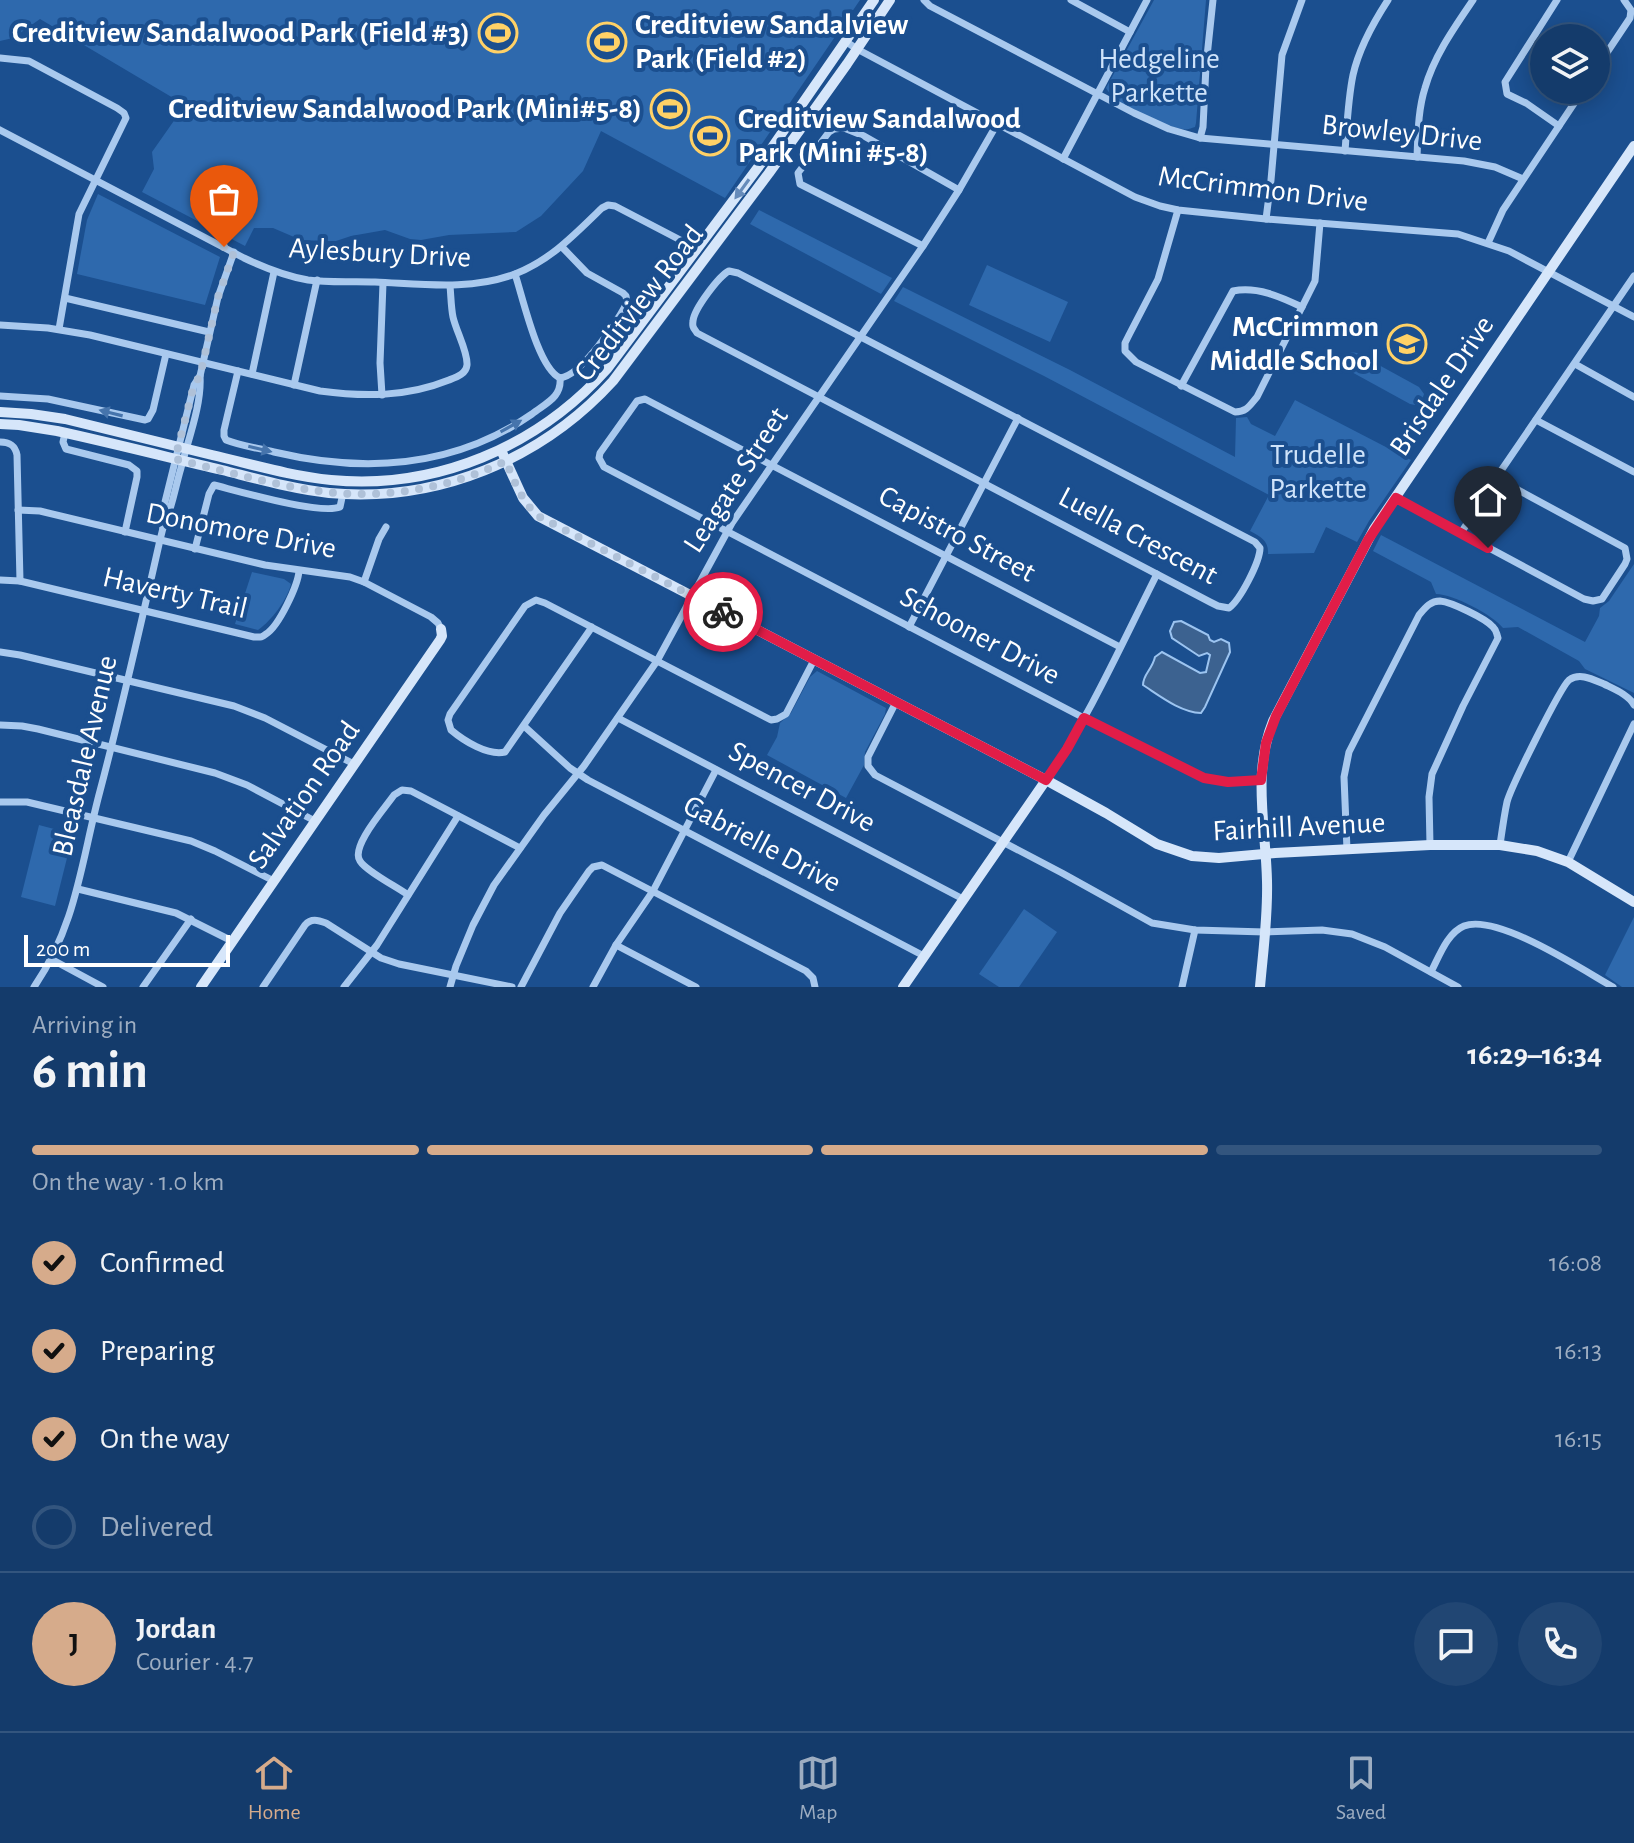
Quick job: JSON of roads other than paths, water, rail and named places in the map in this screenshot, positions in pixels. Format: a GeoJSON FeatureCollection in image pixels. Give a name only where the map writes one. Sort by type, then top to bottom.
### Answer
{"type":"FeatureCollection","features":[{"type":"Feature","properties":{"kind":"street","name":"Creditview Road"},"geometry":{"type":"LineString","coordinates":[[0,412],[65,419],[309,477],[356,481],[403,479],[440,472],[516,443],[555,418],[589,388],[619,355],[778,139],[874,0]]}},
{"type":"Feature","properties":{"kind":"street","name":"Creditview Road"},"geometry":{"type":"LineString","coordinates":[[0,424],[65,433],[300,488],[343,493],[420,489],[489,470],[556,433],[605,390],[769,173],[890,0]]}},
{"type":"Feature","properties":{"kind":"street","name":"Browley Drive"},"geometry":{"type":"LineString","coordinates":[[924,0],[930,6],[1169,129],[1200,138],[1464,161],[1495,167],[1523,179]]}},
{"type":"Feature","properties":{"kind":"street"},"geometry":{"type":"LineString","coordinates":[[1071,0],[1130,32]]}},
{"type":"Feature","properties":{"kind":"street"},"geometry":{"type":"LineString","coordinates":[[1063,159],[1147,0]]}},
{"type":"Feature","properties":{"kind":"street"},"geometry":{"type":"LineString","coordinates":[[1200,138],[1213,0]]}},
{"type":"Feature","properties":{"kind":"street"},"geometry":{"type":"LineString","coordinates":[[1266,219],[1282,55],[1302,0]]}},
{"type":"Feature","properties":{"kind":"street"},"geometry":{"type":"LineString","coordinates":[[1345,151],[1353,74],[1362,46],[1388,0]]}},
{"type":"Feature","properties":{"kind":"street"},"geometry":{"type":"LineString","coordinates":[[1417,157],[1419,118],[1428,77],[1436,58],[1473,0]]}},
{"type":"Feature","properties":{"kind":"street"},"geometry":{"type":"LineString","coordinates":[[1557,0],[1505,82],[1507,94],[1559,126]]}},
{"type":"Feature","properties":{"kind":"street"},"geometry":{"type":"LineString","coordinates":[[1610,48],[1630,18],[1631,10],[1624,0]]}},
{"type":"Feature","properties":{"kind":"street","name":"McCrimmon Drive"},"geometry":{"type":"LineString","coordinates":[[845,41],[1135,197],[1160,206],[1266,219],[1458,234],[1509,251],[1634,317]]}},
{"type":"Feature","properties":{"kind":"street"},"geometry":{"type":"LineString","coordinates":[[0,58],[29,61],[124,113],[126,121],[79,214],[59,329]]}},
{"type":"Feature","properties":{"kind":"street"},"geometry":{"type":"LineString","coordinates":[[1488,243],[1503,210],[1574,104]]}},
{"type":"Feature","properties":{"kind":"street","name":"Leagate Street"},"geometry":{"type":"LineString","coordinates":[[450,987],[478,913],[494,885],[544,815],[579,774],[657,661],[727,531],[923,246],[997,124]]}},
{"type":"Feature","properties":{"kind":"street"},"geometry":{"type":"LineString","coordinates":[[923,246],[800,184],[798,173],[829,132],[844,128],[864,136],[959,190]]}},
{"type":"Feature","properties":{"kind":"street","name":"Aylesbury Drive"},"geometry":{"type":"LineString","coordinates":[[0,130],[274,272],[317,280],[450,286],[486,282],[515,274],[538,263],[562,247],[608,205],[686,243],[706,258]]}},
{"type":"Feature","properties":{"kind":"street","name":"Brisdale Drive"},"geometry":{"type":"LineString","coordinates":[[1260,987],[1267,905],[1261,780],[1266,743],[1276,716],[1368,540],[1634,146]]}},
{"type":"Feature","properties":{"kind":"street"},"geometry":{"type":"LineString","coordinates":[[1178,210],[1158,279],[1125,343],[1125,351],[1136,362],[1235,412],[1244,411],[1257,397],[1315,281],[1320,223]]}},
{"type":"Feature","properties":{"kind":"street"},"geometry":{"type":"LineString","coordinates":[[515,274],[543,359],[554,375],[560,378],[569,376],[605,337],[627,303],[623,293],[587,273],[562,247]]}},
{"type":"Feature","properties":{"kind":"street","name":"Bleasdale Avenue"},"geometry":{"type":"LineString","coordinates":[[34,987],[66,927],[78,889],[160,540],[169,515],[194,385],[200,376],[218,297],[234,252]]}},
{"type":"Feature","properties":{"kind":"street","name":"Luella Crescent"},"geometry":{"type":"LineString","coordinates":[[729,271],[738,273],[1249,539],[1260,548],[1259,560],[1237,601],[1229,608],[1210,602],[818,397],[697,333],[692,317],[720,277],[729,271]]}},
{"type":"Feature","properties":{"kind":"street"},"geometry":{"type":"LineString","coordinates":[[252,374],[274,272]]}},
{"type":"Feature","properties":{"kind":"street"},"geometry":{"type":"LineString","coordinates":[[1461,533],[1634,276]]}},
{"type":"Feature","properties":{"kind":"street"},"geometry":{"type":"LineString","coordinates":[[294,385],[317,280]]}},
{"type":"Feature","properties":{"kind":"street"},"geometry":{"type":"LineString","coordinates":[[382,395],[383,283]]}},
{"type":"Feature","properties":{"kind":"street"},"geometry":{"type":"LineString","coordinates":[[0,325],[59,329],[294,385],[351,395],[382,395],[433,386],[466,371],[466,357],[453,318],[450,286]]}},
{"type":"Feature","properties":{"kind":"street"},"geometry":{"type":"LineString","coordinates":[[1181,386],[1233,291],[1241,289],[1273,294],[1302,307]]}},
{"type":"Feature","properties":{"kind":"street"},"geometry":{"type":"LineString","coordinates":[[65,298],[209,332]]}},
{"type":"Feature","properties":{"kind":"street"},"geometry":{"type":"LineString","coordinates":[[0,396],[48,399],[145,420],[153,410],[166,354]]}},
{"type":"Feature","properties":{"kind":"street"},"geometry":{"type":"LineString","coordinates":[[1575,364],[1634,397]]}},
{"type":"Feature","properties":{"kind":"street"},"geometry":{"type":"LineString","coordinates":[[238,371],[224,430],[226,440],[315,461],[359,465],[424,459],[489,438],[520,422],[557,395],[561,388],[560,378]]}},
{"type":"Feature","properties":{"kind":"street","name":"Capistro Street"},"geometry":{"type":"LineString","coordinates":[[727,531],[604,467],[600,453],[637,401],[645,399],[1120,647]]}},
{"type":"Feature","properties":{"kind":"street"},"geometry":{"type":"LineString","coordinates":[[909,627],[1018,418]]}},
{"type":"Feature","properties":{"kind":"street"},"geometry":{"type":"LineString","coordinates":[[1536,420],[1634,472]]}},
{"type":"Feature","properties":{"kind":"street"},"geometry":{"type":"LineString","coordinates":[[65,433],[63,442],[66,449],[129,465],[137,471],[125,532]]}},
{"type":"Feature","properties":{"kind":"street"},"geometry":{"type":"LineString","coordinates":[[0,442],[9,443],[16,449],[20,581]]}},
{"type":"Feature","properties":{"kind":"street"},"geometry":{"type":"LineString","coordinates":[[129,465],[133,448]]}},
{"type":"Feature","properties":{"kind":"street","name":"Fairhill Avenue"},"geometry":{"type":"LineString","coordinates":[[501,450],[523,498],[538,516],[1046,780],[1157,844],[1192,856],[1219,858],[1430,845],[1500,845],[1537,851],[1568,862],[1634,902]]}},
{"type":"Feature","properties":{"kind":"street"},"geometry":{"type":"LineString","coordinates":[[195,549],[218,469]]}},
{"type":"Feature","properties":{"kind":"street"},"geometry":{"type":"LineString","coordinates":[[1396,498],[1589,601],[1602,599],[1625,564],[1627,553],[1621,545],[1496,478]]}},
{"type":"Feature","properties":{"kind":"street"},"geometry":{"type":"LineString","coordinates":[[214,485],[284,502],[332,509],[340,507],[343,493]]}},
{"type":"Feature","properties":{"kind":"street","name":"Donomore Drive"},"geometry":{"type":"LineString","coordinates":[[18,510],[40,511],[299,571],[350,577],[431,617],[441,629]]}},
{"type":"Feature","properties":{"kind":"street"},"geometry":{"type":"LineString","coordinates":[[364,582],[386,527]]}},
{"type":"Feature","properties":{"kind":"street","name":"Schooner Drive"},"geometry":{"type":"LineString","coordinates":[[727,531],[1204,778],[1228,782],[1261,780]]}},
{"type":"Feature","properties":{"kind":"street","name":"Haverty Trail"},"geometry":{"type":"LineString","coordinates":[[0,580],[20,581],[262,637],[272,629],[296,588],[299,571]]}},
{"type":"Feature","properties":{"kind":"street"},"geometry":{"type":"LineString","coordinates":[[903,987],[1067,749],[1157,574]]}},
{"type":"Feature","properties":{"kind":"street"},"geometry":{"type":"LineString","coordinates":[[592,627],[507,750],[497,754],[489,752],[455,734],[448,720],[450,714],[529,603],[536,600],[542,601],[771,720],[786,714],[814,660]]}},
{"type":"Feature","properties":{"kind":"street"},"geometry":{"type":"LineString","coordinates":[[1347,850],[1344,777],[1349,752],[1419,615],[1430,603],[1439,601],[1453,604],[1487,622],[1498,638],[1432,774],[1430,845]]}},
{"type":"Feature","properties":{"kind":"street","name":"Salvation Road"},"geometry":{"type":"LineString","coordinates":[[201,987],[440,640],[441,629]]}},
{"type":"Feature","properties":{"kind":"street"},"geometry":{"type":"LineString","coordinates":[[0,652],[234,706],[354,764]]}},
{"type":"Feature","properties":{"kind":"street"},"geometry":{"type":"LineString","coordinates":[[1500,845],[1508,800],[1568,680],[1585,676],[1631,699],[1634,705]]}},
{"type":"Feature","properties":{"kind":"street"},"geometry":{"type":"LineString","coordinates":[[896,702],[868,757],[872,772],[1152,923],[1195,930],[1322,930],[1352,934],[1385,947],[1458,987]]}},
{"type":"Feature","properties":{"kind":"street","name":"Spencer Drive"},"geometry":{"type":"LineString","coordinates":[[618,718],[963,899]]}},
{"type":"Feature","properties":{"kind":"street"},"geometry":{"type":"LineString","coordinates":[[1568,862],[1634,724]]}},
{"type":"Feature","properties":{"kind":"street"},"geometry":{"type":"LineString","coordinates":[[0,725],[22,726],[202,769],[230,778],[315,821]]}},
{"type":"Feature","properties":{"kind":"street","name":"Gabrielle Drive"},"geometry":{"type":"LineString","coordinates":[[524,726],[579,774],[924,956]]}},
{"type":"Feature","properties":{"kind":"street"},"geometry":{"type":"LineString","coordinates":[[593,987],[616,945],[653,891],[716,770]]}},
{"type":"Feature","properties":{"kind":"street"},"geometry":{"type":"LineString","coordinates":[[408,895],[363,865],[357,855],[359,845],[399,791],[411,791],[520,848]]}},
{"type":"Feature","properties":{"kind":"street"},"geometry":{"type":"LineString","coordinates":[[0,802],[20,801],[200,844],[274,881]]}},
{"type":"Feature","properties":{"kind":"street"},"geometry":{"type":"LineString","coordinates":[[344,987],[371,952],[458,816]]}},
{"type":"Feature","properties":{"kind":"street"},"geometry":{"type":"LineString","coordinates":[[521,987],[560,913],[593,867],[602,865],[806,971],[813,978],[815,987]]}},
{"type":"Feature","properties":{"kind":"street"},"geometry":{"type":"LineString","coordinates":[[78,889],[168,910],[232,941]]}},
{"type":"Feature","properties":{"kind":"street"},"geometry":{"type":"LineString","coordinates":[[143,987],[191,919]]}},
{"type":"Feature","properties":{"kind":"street"},"geometry":{"type":"LineString","coordinates":[[263,987],[297,935],[312,920],[326,923],[381,958],[512,987]]}},
{"type":"Feature","properties":{"kind":"street"},"geometry":{"type":"LineString","coordinates":[[1431,972],[1451,936],[1464,926],[1478,925],[1497,928],[1529,940],[1613,987]]}},
{"type":"Feature","properties":{"kind":"street"},"geometry":{"type":"LineString","coordinates":[[1182,987],[1195,930]]}},
{"type":"Feature","properties":{"kind":"street"},"geometry":{"type":"LineString","coordinates":[[616,945],[696,987]]}},
{"type":"Feature","properties":{"kind":"street"},"geometry":{"type":"LineString","coordinates":[[51,959],[103,987]]}},
{"type":"Feature","properties":{"kind":"place","name":"Creditview Sandalwood Park (Field #3)"},"geometry":{"type":"Point","coordinates":[498,33]}},
{"type":"Feature","properties":{"kind":"place","name":"Creditview Sandalview Park (Field #2)"},"geometry":{"type":"Point","coordinates":[607,42]}},
{"type":"Feature","properties":{"kind":"place","name":"Creditview Sandalwood Park (Mini#5-8)"},"geometry":{"type":"Point","coordinates":[670,109]}},
{"type":"Feature","properties":{"kind":"place","name":"Creditview Sandalwood Park (Mini #5-8)"},"geometry":{"type":"Point","coordinates":[710,136]}},
{"type":"Feature","properties":{"kind":"place","name":"McCrimmon Middle School"},"geometry":{"type":"Point","coordinates":[1407,344]}},
{"type":"Feature","properties":{"kind":"park label","name":"Hedgeline Parkette"},"geometry":{"type":"Point","coordinates":[1159,76]}},
{"type":"Feature","properties":{"kind":"park label","name":"Trudelle Parkette"},"geometry":{"type":"Point","coordinates":[1318,472]}}]}
